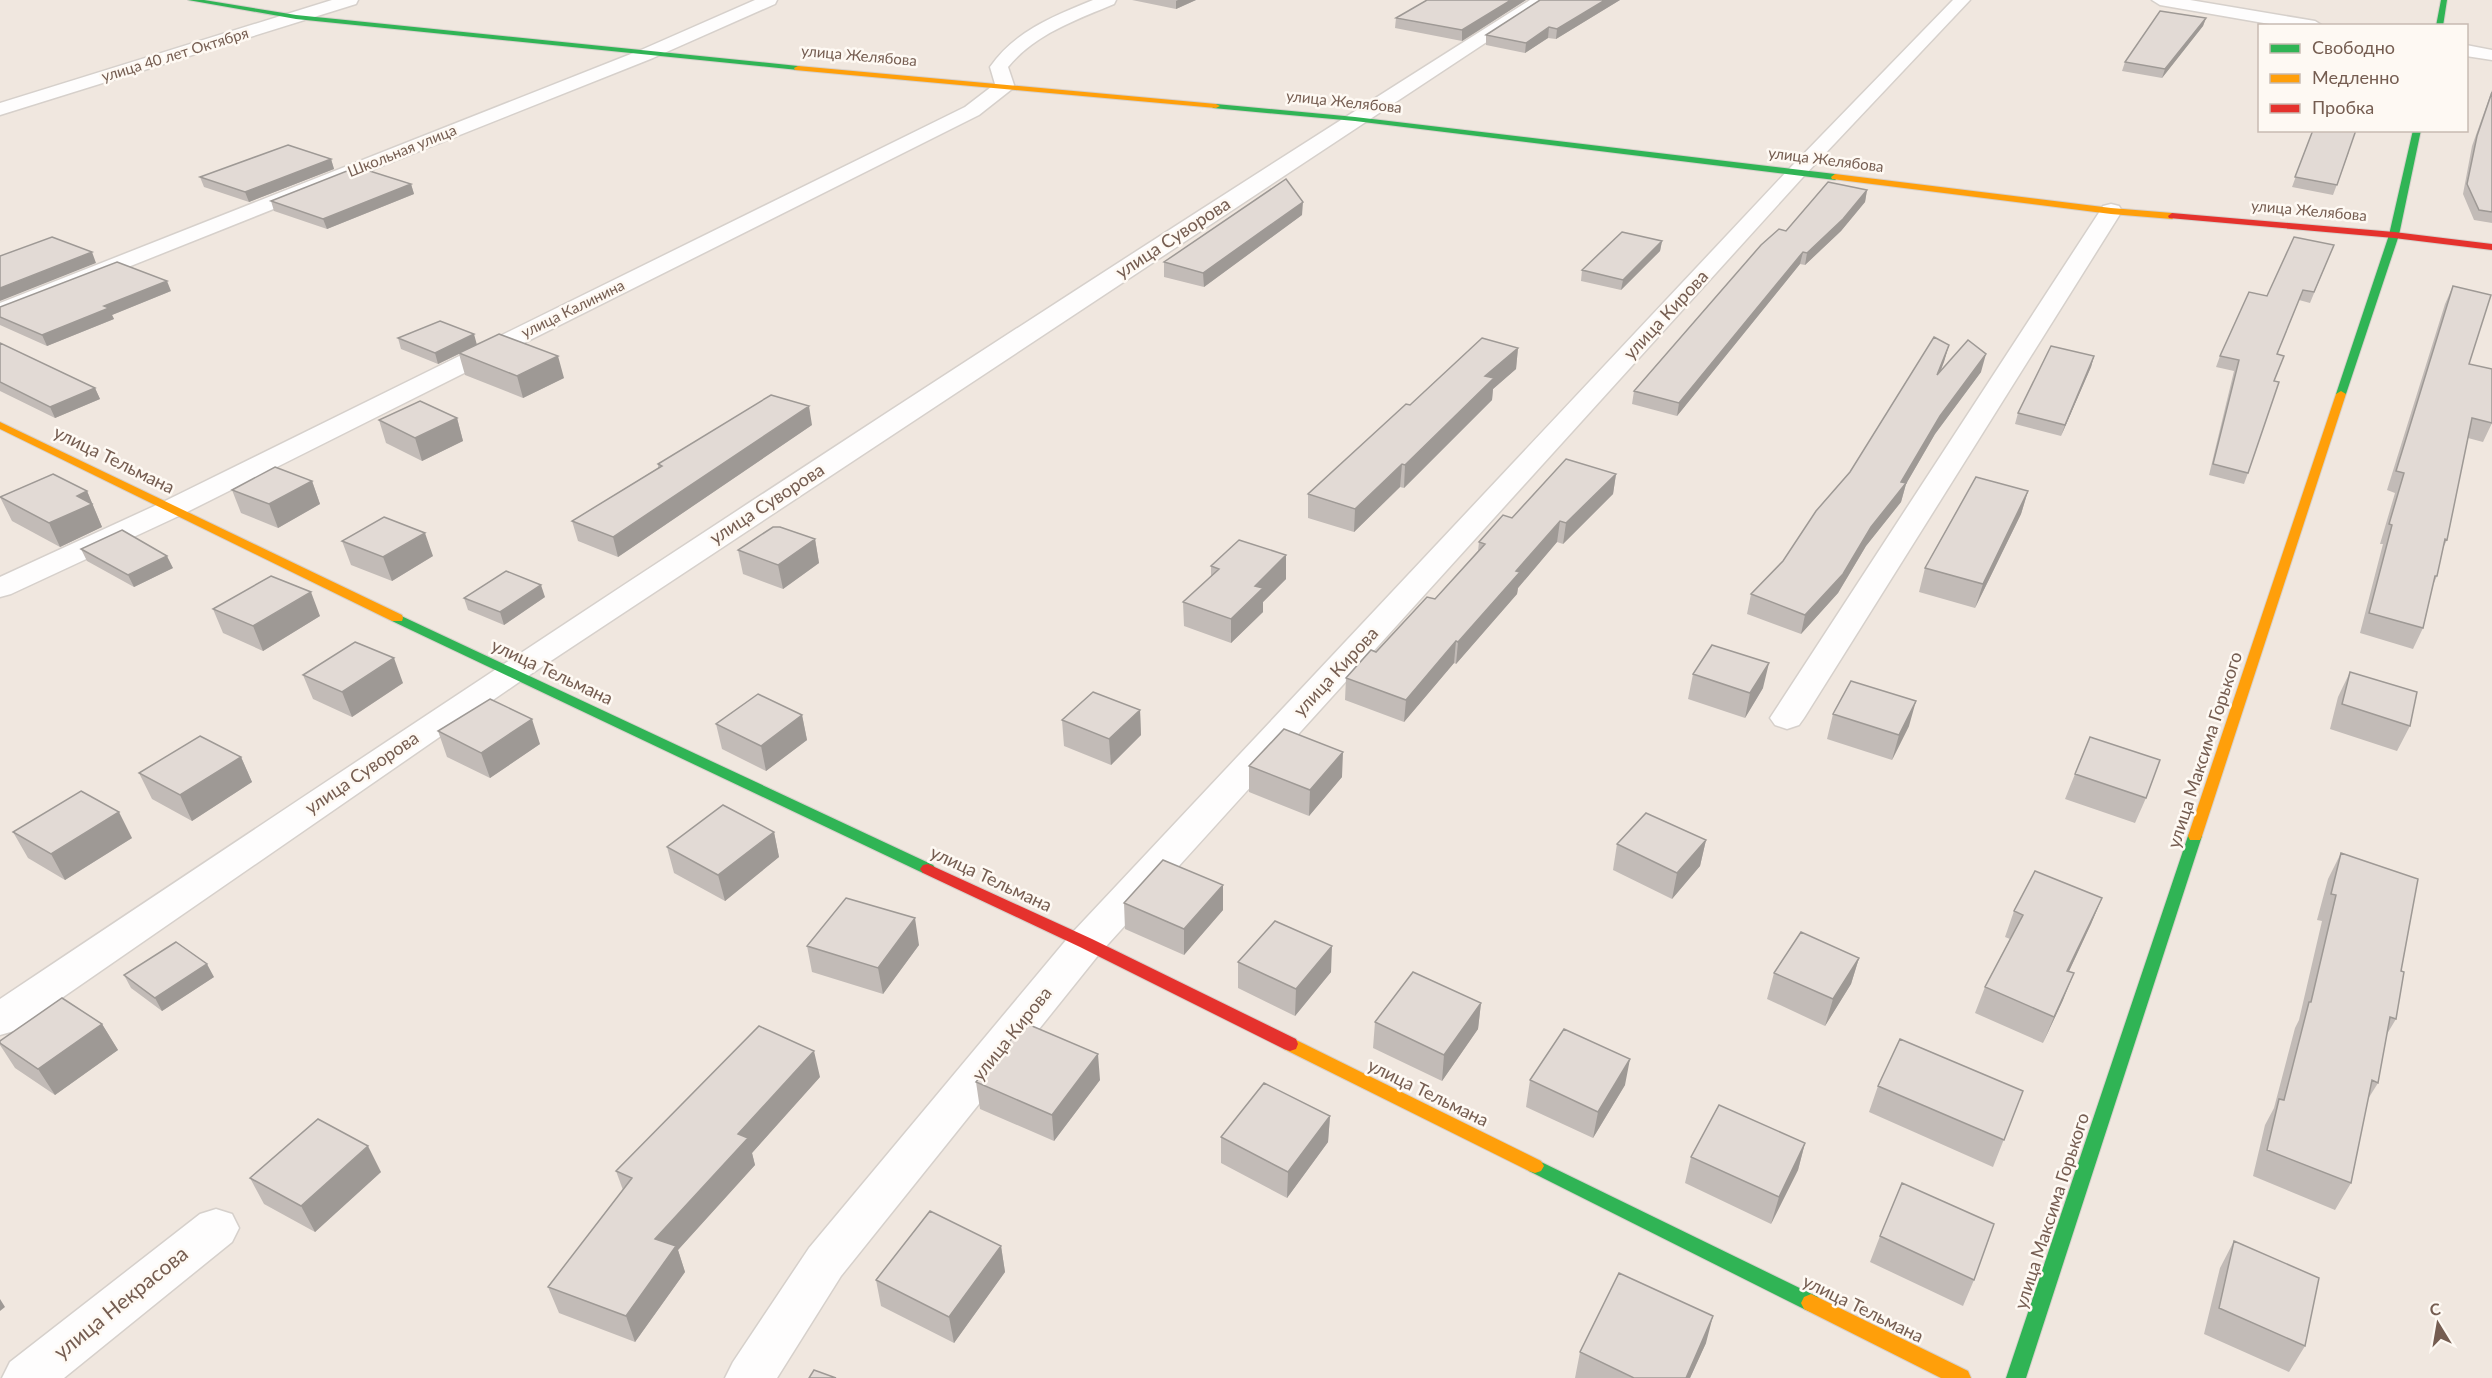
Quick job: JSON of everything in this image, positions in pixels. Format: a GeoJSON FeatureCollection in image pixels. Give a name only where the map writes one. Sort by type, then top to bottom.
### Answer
{"type":"FeatureCollection","features":[{"type":"Feature","properties":{"kind":"street","name":"улица Желябова"},"geometry":{"type":"LineString","coordinates":[[190,0],[296,17],[647,54],[1005,85],[1355,119],[2111,211],[2394,235],[2492,248]]}},
{"type":"Feature","properties":{"kind":"street","name":"улица 40 лет Октября"},"geometry":{"type":"LineString","coordinates":[[0,109],[350,0]]}},
{"type":"Feature","properties":{"kind":"street","name":"Школьная улица"},"geometry":{"type":"LineString","coordinates":[[0,311],[647,54],[769,0]]}},
{"type":"Feature","properties":{"kind":"street"},"geometry":{"type":"LineString","coordinates":[[1005,85],[999,67],[1010,50],[1035,33],[1108,0]]}},
{"type":"Feature","properties":{"kind":"street","name":"улица Суворова"},"geometry":{"type":"LineString","coordinates":[[0,1020],[510,673],[1355,119],[1542,0]]}},
{"type":"Feature","properties":{"kind":"street","name":"улица Кирова"},"geometry":{"type":"LineString","coordinates":[[750,1378],[825,1262],[1086,943],[1796,173],[1962,0]]}},
{"type":"Feature","properties":{"kind":"street"},"geometry":{"type":"LineString","coordinates":[[2160,0],[2303,24]]}},
{"type":"Feature","properties":{"kind":"street"},"geometry":{"type":"LineString","coordinates":[[2439,24],[2444,0]]}},
{"type":"Feature","properties":{"kind":"street"},"geometry":{"type":"LineString","coordinates":[[2468,50],[2492,55]]}},
{"type":"Feature","properties":{"kind":"street","name":"улица Калинина"},"geometry":{"type":"LineString","coordinates":[[0,588],[173,508],[972,111],[1005,85]]}},
{"type":"Feature","properties":{"kind":"street","name":"улица Максима Горького"},"geometry":{"type":"LineString","coordinates":[[2016,1378],[2394,235],[2417,132]]}},
{"type":"Feature","properties":{"kind":"street"},"geometry":{"type":"LineString","coordinates":[[1787,718],[2111,211]]}},
{"type":"Feature","properties":{"kind":"street","name":"улица Тельмана"},"geometry":{"type":"LineString","coordinates":[[0,425],[510,673],[1086,943],[1961,1378]]}},
{"type":"Feature","properties":{"kind":"street","name":"улица Некрасова"},"geometry":{"type":"LineString","coordinates":[[27,1378],[216,1228]]}},
{"type":"Feature","properties":{"kind":"shaded area"},"geometry":{"type":"Polygon","coordinates":[[[0,0],[2492,0],[2492,1378],[0,1378],[0,0]]]}},
{"type":"Feature","properties":{"kind":"building"},"geometry":{"type":"Polygon","coordinates":[[[1427,0],[1511,0],[1462,30],[1396,18],[1427,0]]]}},
{"type":"Feature","properties":{"kind":"building"},"geometry":{"type":"Polygon","coordinates":[[[1540,0],[1605,0],[1557,29],[1549,27],[1526,43],[1486,35],[1540,0]]]}},
{"type":"Feature","properties":{"kind":"building"},"geometry":{"type":"Polygon","coordinates":[[[2160,11],[2206,18],[2165,69],[2125,62],[2160,11]]]}},
{"type":"Feature","properties":{"kind":"building"},"geometry":{"type":"Polygon","coordinates":[[[2492,92],[2492,212],[2479,210],[2467,184],[2477,136],[2492,92]]]}},
{"type":"Feature","properties":{"kind":"building"},"geometry":{"type":"Polygon","coordinates":[[[2312,132],[2355,132],[2337,185],[2295,177],[2312,132]]]}},
{"type":"Feature","properties":{"kind":"building"},"geometry":{"type":"Polygon","coordinates":[[[288,145],[331,159],[245,192],[200,177],[288,145]]]}},
{"type":"Feature","properties":{"kind":"building"},"geometry":{"type":"Polygon","coordinates":[[[357,167],[411,184],[323,219],[271,201],[357,167]]]}},
{"type":"Feature","properties":{"kind":"building"},"geometry":{"type":"Polygon","coordinates":[[[1286,179],[1303,202],[1203,273],[1164,262],[1286,179]]]}},
{"type":"Feature","properties":{"kind":"building"},"geometry":{"type":"Polygon","coordinates":[[[1828,182],[1867,190],[1843,219],[1807,253],[1803,252],[1679,403],[1634,391],[1761,245],[1779,229],[1786,231],[1828,182]]]}},
{"type":"Feature","properties":{"kind":"building"},"geometry":{"type":"Polygon","coordinates":[[[1622,232],[1662,241],[1623,280],[1582,270],[1622,232]]]}},
{"type":"Feature","properties":{"kind":"building"},"geometry":{"type":"Polygon","coordinates":[[[52,237],[92,252],[0,288],[0,256],[52,237]]]}},
{"type":"Feature","properties":{"kind":"building"},"geometry":{"type":"Polygon","coordinates":[[[2294,237],[2334,245],[2314,292],[2303,290],[2277,354],[2284,356],[2274,381],[2279,382],[2248,473],[2213,464],[2239,360],[2220,356],[2249,292],[2267,296],[2294,237]]]}},
{"type":"Feature","properties":{"kind":"building"},"geometry":{"type":"Polygon","coordinates":[[[117,262],[167,281],[104,306],[109,308],[42,335],[0,317],[0,307],[117,262]]]}},
{"type":"Feature","properties":{"kind":"building"},"geometry":{"type":"Polygon","coordinates":[[[2453,286],[2491,295],[2469,364],[2492,369],[2492,423],[2472,418],[2447,540],[2445,539],[2423,628],[2369,613],[2392,525],[2389,524],[2404,473],[2396,471],[2453,286]]]}},
{"type":"Feature","properties":{"kind":"building"},"geometry":{"type":"Polygon","coordinates":[[[440,321],[474,334],[435,353],[398,338],[440,321]]]}},
{"type":"Feature","properties":{"kind":"building"},"geometry":{"type":"Polygon","coordinates":[[[499,334],[558,356],[517,376],[459,353],[499,334]]]}},
{"type":"Feature","properties":{"kind":"building"},"geometry":{"type":"Polygon","coordinates":[[[1934,337],[1949,345],[1937,375],[1968,340],[1986,354],[1940,416],[1901,482],[1906,483],[1871,527],[1843,574],[1805,615],[1751,594],[1783,561],[1816,511],[1850,472],[1934,337]]]}},
{"type":"Feature","properties":{"kind":"building"},"geometry":{"type":"Polygon","coordinates":[[[1482,338],[1518,348],[1485,376],[1494,378],[1405,465],[1402,464],[1355,509],[1308,494],[1406,404],[1410,405],[1482,338]]]}},
{"type":"Feature","properties":{"kind":"building"},"geometry":{"type":"Polygon","coordinates":[[[0,343],[95,388],[50,407],[0,382],[0,343]]]}},
{"type":"Feature","properties":{"kind":"building"},"geometry":{"type":"Polygon","coordinates":[[[2051,346],[2094,356],[2065,425],[2018,413],[2051,346]]]}},
{"type":"Feature","properties":{"kind":"building"},"geometry":{"type":"Polygon","coordinates":[[[771,395],[809,406],[613,537],[572,521],[662,466],[658,464],[771,395]]]}},
{"type":"Feature","properties":{"kind":"building"},"geometry":{"type":"Polygon","coordinates":[[[420,401],[457,418],[415,438],[379,420],[420,401]]]}},
{"type":"Feature","properties":{"kind":"building"},"geometry":{"type":"Polygon","coordinates":[[[1566,459],[1616,474],[1566,523],[1560,521],[1516,571],[1520,572],[1458,642],[1456,641],[1406,700],[1346,678],[1371,650],[1376,652],[1427,597],[1435,599],[1485,544],[1479,542],[1503,515],[1512,518],[1566,459]]]}},
{"type":"Feature","properties":{"kind":"building"},"geometry":{"type":"Polygon","coordinates":[[[275,467],[312,481],[269,504],[232,490],[275,467]]]}},
{"type":"Feature","properties":{"kind":"building"},"geometry":{"type":"Polygon","coordinates":[[[53,474],[87,491],[77,496],[92,504],[49,523],[0,497],[53,474]]]}},
{"type":"Feature","properties":{"kind":"building"},"geometry":{"type":"Polygon","coordinates":[[[1976,477],[2028,491],[1983,584],[1925,568],[1976,477]]]}},
{"type":"Feature","properties":{"kind":"building"},"geometry":{"type":"Polygon","coordinates":[[[384,517],[425,533],[383,557],[342,541],[384,517]]]}},
{"type":"Feature","properties":{"kind":"building"},"geometry":{"type":"Polygon","coordinates":[[[773,527],[780,527],[815,539],[778,565],[738,550],[773,527]]]}},
{"type":"Feature","properties":{"kind":"building"},"geometry":{"type":"Polygon","coordinates":[[[122,530],[167,556],[128,575],[81,549],[122,530]]]}},
{"type":"Feature","properties":{"kind":"building"},"geometry":{"type":"Polygon","coordinates":[[[1239,540],[1286,555],[1255,586],[1263,588],[1231,619],[1183,602],[1219,569],[1211,566],[1239,540]]]}},
{"type":"Feature","properties":{"kind":"building"},"geometry":{"type":"Polygon","coordinates":[[[506,571],[541,585],[500,612],[464,598],[506,571]]]}},
{"type":"Feature","properties":{"kind":"building"},"geometry":{"type":"Polygon","coordinates":[[[271,576],[311,592],[253,626],[213,609],[271,576]]]}},
{"type":"Feature","properties":{"kind":"building"},"geometry":{"type":"Polygon","coordinates":[[[355,642],[394,658],[342,692],[303,675],[355,642]]]}},
{"type":"Feature","properties":{"kind":"building"},"geometry":{"type":"Polygon","coordinates":[[[1712,645],[1769,663],[1750,693],[1693,674],[1712,645]]]}},
{"type":"Feature","properties":{"kind":"building"},"geometry":{"type":"Polygon","coordinates":[[[2350,672],[2417,692],[2410,726],[2342,704],[2350,672]]]}},
{"type":"Feature","properties":{"kind":"building"},"geometry":{"type":"Polygon","coordinates":[[[1851,681],[1916,701],[1899,735],[1833,714],[1851,681]]]}},
{"type":"Feature","properties":{"kind":"building"},"geometry":{"type":"Polygon","coordinates":[[[1093,692],[1140,710],[1109,739],[1062,720],[1093,692]]]}},
{"type":"Feature","properties":{"kind":"building"},"geometry":{"type":"Polygon","coordinates":[[[758,694],[802,715],[761,746],[716,724],[758,694]]]}},
{"type":"Feature","properties":{"kind":"building"},"geometry":{"type":"Polygon","coordinates":[[[490,699],[532,719],[481,753],[438,731],[490,699]]]}},
{"type":"Feature","properties":{"kind":"building"},"geometry":{"type":"Polygon","coordinates":[[[1284,729],[1343,752],[1310,790],[1249,766],[1284,729]]]}},
{"type":"Feature","properties":{"kind":"building"},"geometry":{"type":"Polygon","coordinates":[[[200,736],[241,757],[180,795],[139,773],[200,736]]]}},
{"type":"Feature","properties":{"kind":"building"},"geometry":{"type":"Polygon","coordinates":[[[2090,737],[2160,760],[2146,798],[2075,774],[2090,737]]]}},
{"type":"Feature","properties":{"kind":"building"},"geometry":{"type":"Polygon","coordinates":[[[81,791],[119,812],[51,854],[13,832],[81,791]]]}},
{"type":"Feature","properties":{"kind":"building"},"geometry":{"type":"Polygon","coordinates":[[[723,805],[774,832],[718,875],[667,847],[723,805]]]}},
{"type":"Feature","properties":{"kind":"building"},"geometry":{"type":"Polygon","coordinates":[[[1646,813],[1706,840],[1677,873],[1617,844],[1646,813]]]}},
{"type":"Feature","properties":{"kind":"building"},"geometry":{"type":"Polygon","coordinates":[[[2341,853],[2418,879],[2401,971],[2404,972],[2396,1019],[2390,1017],[2378,1083],[2372,1080],[2351,1183],[2267,1150],[2279,1099],[2284,1100],[2309,1002],[2311,1002],[2336,895],[2331,894],[2341,853]]]}},
{"type":"Feature","properties":{"kind":"building"},"geometry":{"type":"Polygon","coordinates":[[[1163,860],[1223,885],[1184,929],[1124,903],[1163,860]]]}},
{"type":"Feature","properties":{"kind":"building"},"geometry":{"type":"Polygon","coordinates":[[[2035,871],[2102,898],[2067,971],[2074,973],[2054,1017],[1985,987],[2023,915],[2014,911],[2035,871]]]}},
{"type":"Feature","properties":{"kind":"building"},"geometry":{"type":"Polygon","coordinates":[[[846,898],[915,918],[878,968],[807,946],[846,898]]]}},
{"type":"Feature","properties":{"kind":"building"},"geometry":{"type":"Polygon","coordinates":[[[1275,921],[1332,946],[1296,989],[1238,962],[1275,921]]]}},
{"type":"Feature","properties":{"kind":"building"},"geometry":{"type":"Polygon","coordinates":[[[1801,932],[1859,958],[1833,999],[1774,973],[1801,932]]]}},
{"type":"Feature","properties":{"kind":"building"},"geometry":{"type":"Polygon","coordinates":[[[176,942],[207,964],[155,998],[124,975],[176,942]]]}},
{"type":"Feature","properties":{"kind":"building"},"geometry":{"type":"Polygon","coordinates":[[[1413,972],[1481,1003],[1444,1055],[1375,1022],[1413,972]]]}},
{"type":"Feature","properties":{"kind":"building"},"geometry":{"type":"Polygon","coordinates":[[[62,998],[102,1024],[38,1069],[0,1043],[0,1041],[62,998]]]}},
{"type":"Feature","properties":{"kind":"building"},"geometry":{"type":"Polygon","coordinates":[[[1025,1023],[1098,1054],[1052,1115],[976,1082],[1025,1023]]]}},
{"type":"Feature","properties":{"kind":"building"},"geometry":{"type":"Polygon","coordinates":[[[759,1026],[814,1051],[738,1134],[748,1138],[655,1239],[676,1246],[626,1316],[548,1287],[632,1178],[616,1171],[759,1026]]]}},
{"type":"Feature","properties":{"kind":"building"},"geometry":{"type":"Polygon","coordinates":[[[1564,1029],[1630,1059],[1598,1112],[1530,1080],[1564,1029]]]}},
{"type":"Feature","properties":{"kind":"building"},"geometry":{"type":"Polygon","coordinates":[[[1900,1039],[2023,1091],[2004,1140],[1878,1086],[1900,1039]]]}},
{"type":"Feature","properties":{"kind":"building"},"geometry":{"type":"Polygon","coordinates":[[[1264,1083],[1330,1116],[1288,1172],[1221,1137],[1264,1083]]]}},
{"type":"Feature","properties":{"kind":"building"},"geometry":{"type":"Polygon","coordinates":[[[1719,1105],[1805,1143],[1779,1197],[1691,1157],[1719,1105]]]}},
{"type":"Feature","properties":{"kind":"building"},"geometry":{"type":"Polygon","coordinates":[[[318,1119],[368,1146],[301,1206],[250,1178],[318,1119]]]}},
{"type":"Feature","properties":{"kind":"building"},"geometry":{"type":"Polygon","coordinates":[[[1902,1183],[1994,1224],[1974,1280],[1880,1236],[1902,1183]]]}},
{"type":"Feature","properties":{"kind":"building"},"geometry":{"type":"Polygon","coordinates":[[[930,1211],[1001,1246],[949,1317],[876,1280],[930,1211]]]}},
{"type":"Feature","properties":{"kind":"building"},"geometry":{"type":"Polygon","coordinates":[[[2234,1241],[2319,1278],[2305,1346],[2219,1308],[2234,1241]]]}},
{"type":"Feature","properties":{"kind":"building"},"geometry":{"type":"Polygon","coordinates":[[[1619,1273],[1713,1316],[1686,1378],[1634,1378],[1580,1352],[1619,1273]]]}},
{"type":"Feature","properties":{"kind":"building"},"geometry":{"type":"Polygon","coordinates":[[[814,1370],[836,1378],[809,1378],[814,1370]]]}},
{"type":"Feature","properties":{"kind":"traffic: fast"},"geometry":{"type":"LineString","coordinates":[[191,0],[296,17],[798,68]]}},
{"type":"Feature","properties":{"kind":"traffic: fast"},"geometry":{"type":"LineString","coordinates":[[2439,24],[2444,0]]}},
{"type":"Feature","properties":{"kind":"traffic: fast"},"geometry":{"type":"LineString","coordinates":[[1216,106],[1355,119],[1835,177]]}},
{"type":"Feature","properties":{"kind":"traffic: fast"},"geometry":{"type":"LineString","coordinates":[[2341,394],[2394,235],[2417,132]]}},
{"type":"Feature","properties":{"kind":"traffic: fast"},"geometry":{"type":"LineString","coordinates":[[397,618],[928,869]]}},
{"type":"Feature","properties":{"kind":"traffic: fast"},"geometry":{"type":"LineString","coordinates":[[2016,1378],[2195,836]]}},
{"type":"Feature","properties":{"kind":"traffic: fast"},"geometry":{"type":"LineString","coordinates":[[1535,1166],[1811,1303]]}},
{"type":"Feature","properties":{"kind":"traffic: slow"},"geometry":{"type":"LineString","coordinates":[[798,68],[1216,106]]}},
{"type":"Feature","properties":{"kind":"traffic: slow"},"geometry":{"type":"LineString","coordinates":[[1835,177],[2111,211],[2172,216]]}},
{"type":"Feature","properties":{"kind":"traffic: slow"},"geometry":{"type":"LineString","coordinates":[[2195,836],[2341,394]]}},
{"type":"Feature","properties":{"kind":"traffic: slow"},"geometry":{"type":"LineString","coordinates":[[0,425],[397,618]]}},
{"type":"Feature","properties":{"kind":"traffic: slow"},"geometry":{"type":"LineString","coordinates":[[1290,1044],[1535,1166]]}},
{"type":"Feature","properties":{"kind":"traffic: slow"},"geometry":{"type":"LineString","coordinates":[[1811,1303],[1961,1378]]}},
{"type":"Feature","properties":{"kind":"traffic: jam"},"geometry":{"type":"LineString","coordinates":[[2172,216],[2394,235],[2492,247]]}},
{"type":"Feature","properties":{"kind":"traffic: jam"},"geometry":{"type":"LineString","coordinates":[[928,869],[1086,943],[1290,1044]]}}]}
